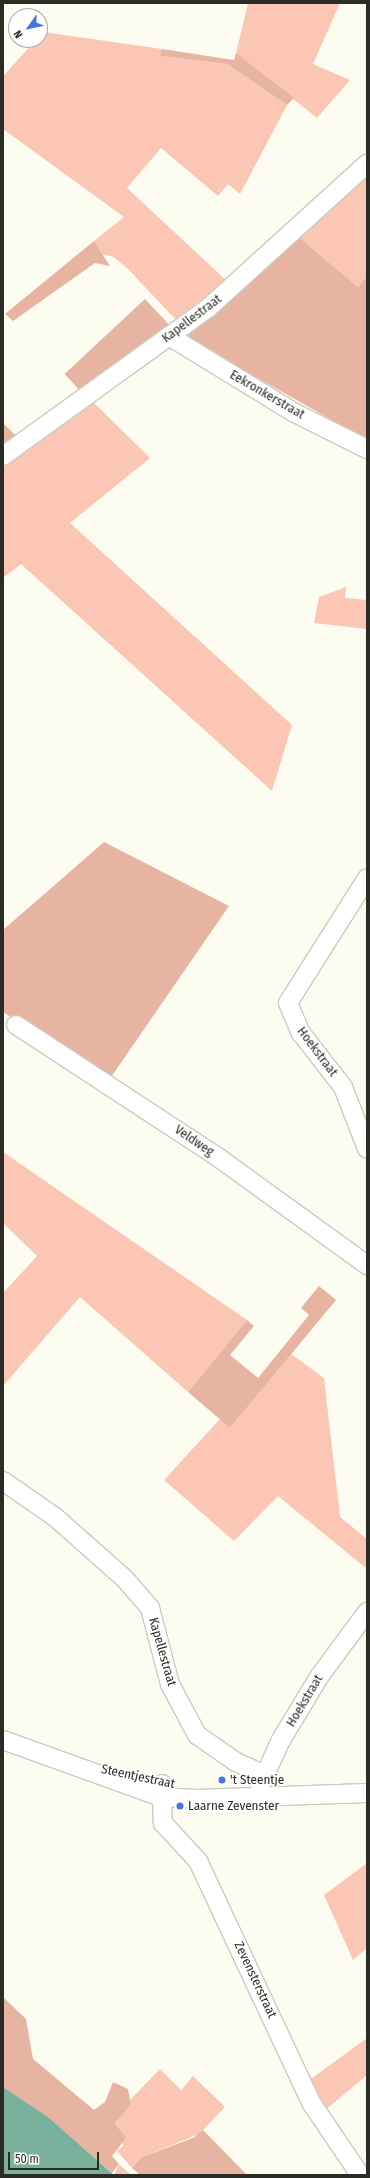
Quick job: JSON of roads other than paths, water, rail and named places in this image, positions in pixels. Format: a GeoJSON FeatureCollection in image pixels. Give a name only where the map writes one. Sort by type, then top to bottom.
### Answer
{"type":"FeatureCollection","features":[{"type":"Feature","properties":{"kind":"street","name":"Kapellestraat"},"geometry":{"type":"LineString","coordinates":[[3,456],[169,336],[256,268],[367,164]]}},
{"type":"Feature","properties":{"kind":"street","name":"Eekronkerstraat"},"geometry":{"type":"LineString","coordinates":[[169,336],[293,412],[367,449]]}},
{"type":"Feature","properties":{"kind":"street","name":"Hoekstraat"},"geometry":{"type":"LineString","coordinates":[[367,878],[288,1003],[301,1033],[343,1087],[367,1149]]}},
{"type":"Feature","properties":{"kind":"street","name":"Veldweg"},"geometry":{"type":"LineString","coordinates":[[16,1025],[219,1158],[367,1265]]}},
{"type":"Feature","properties":{"kind":"street","name":"Kapellestraat"},"geometry":{"type":"LineString","coordinates":[[3,1481],[55,1517],[124,1578],[150,1608],[170,1684],[196,1735],[236,1762],[260,1785]]}},
{"type":"Feature","properties":{"kind":"street","name":"Hoekstraat"},"geometry":{"type":"LineString","coordinates":[[260,1785],[319,1677],[367,1612]]}},
{"type":"Feature","properties":{"kind":"street","name":"Steentjestraat"},"geometry":{"type":"LineString","coordinates":[[3,1740],[161,1790],[260,1785],[367,1792]]}},
{"type":"Feature","properties":{"kind":"street","name":"Zevensterstraat"},"geometry":{"type":"LineString","coordinates":[[161,1790],[163,1823],[198,1861],[312,2104],[360,2175]]}},
{"type":"Feature","properties":{"kind":"place","name":"'t Steentje"},"geometry":{"type":"Point","coordinates":[222,1780]}},
{"type":"Feature","properties":{"kind":"place","name":"Laarne Zevenster"},"geometry":{"type":"Point","coordinates":[180,1806]}}]}
